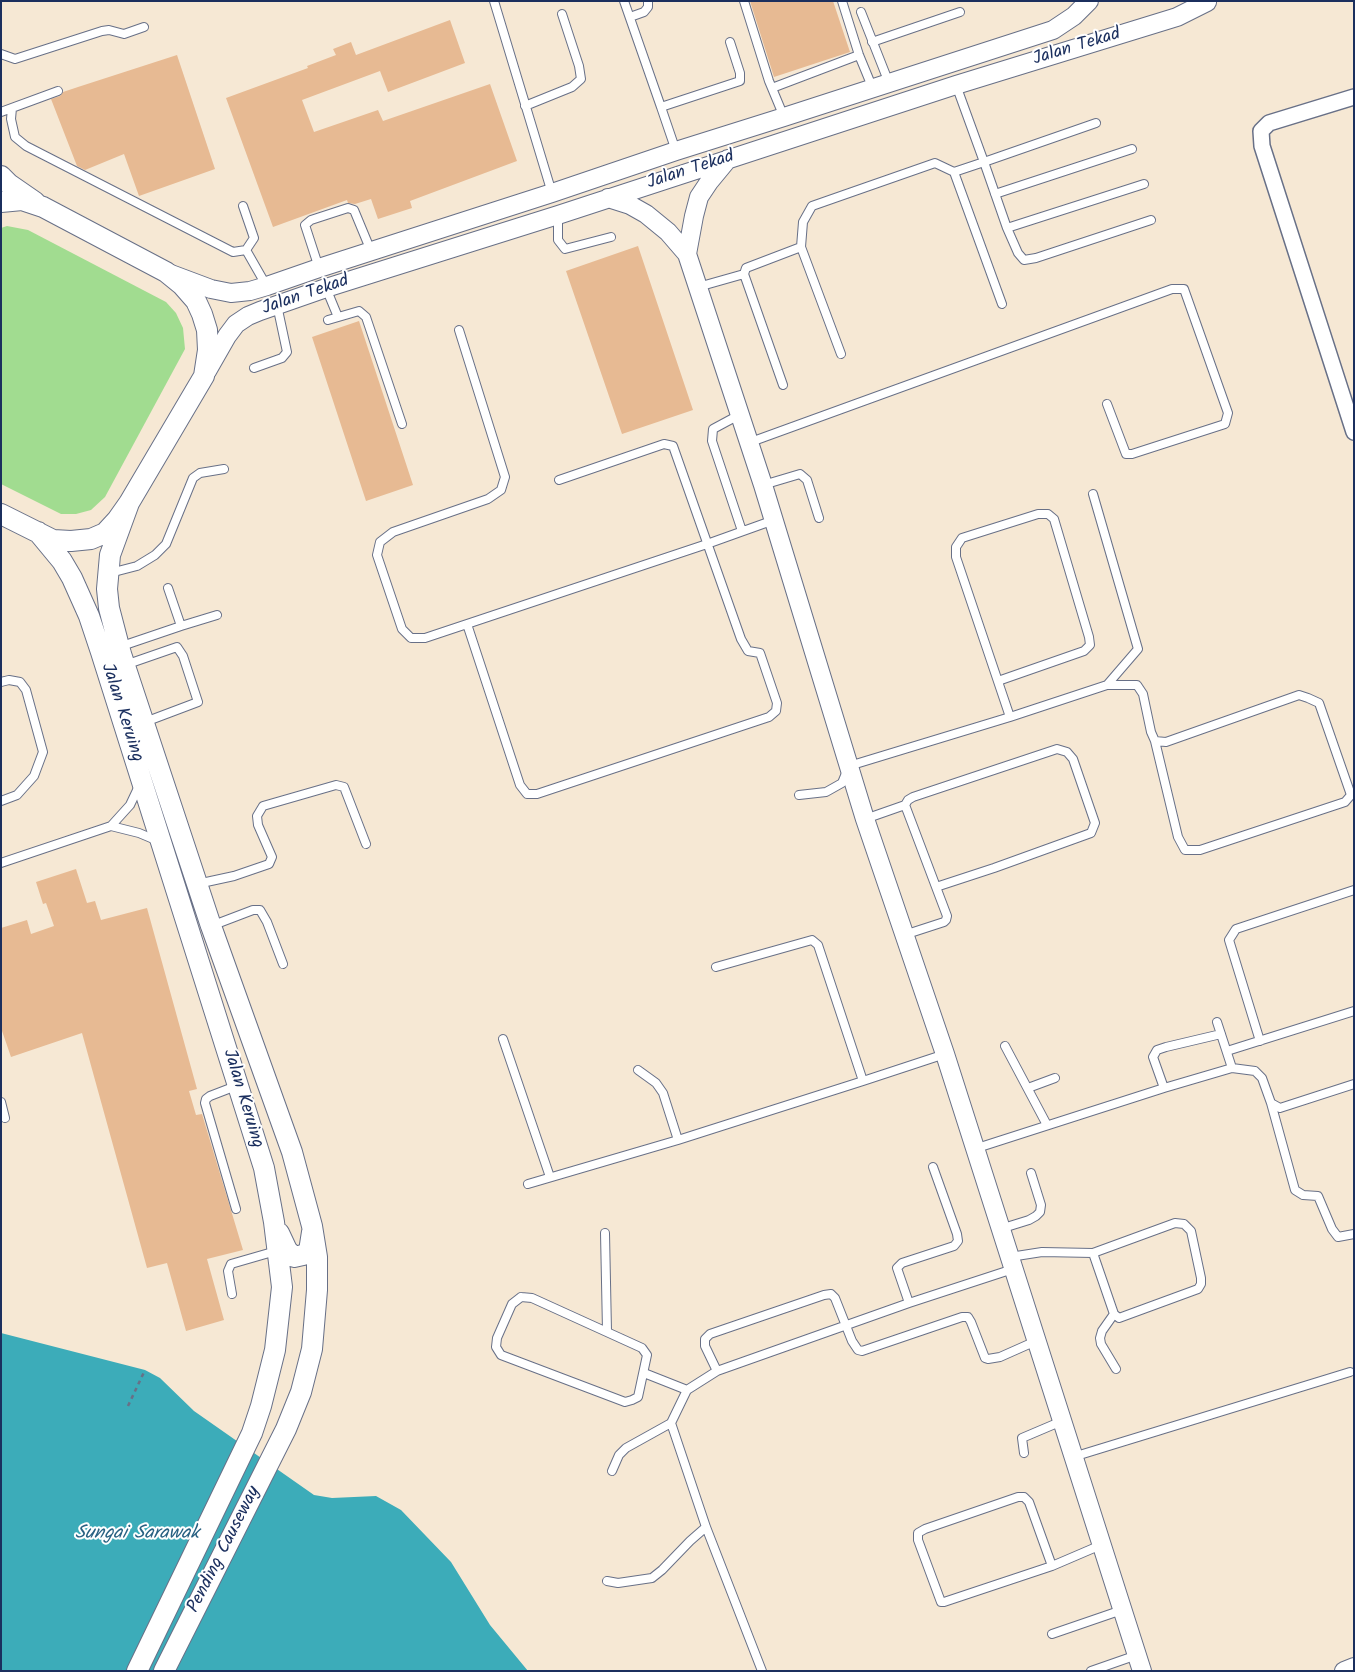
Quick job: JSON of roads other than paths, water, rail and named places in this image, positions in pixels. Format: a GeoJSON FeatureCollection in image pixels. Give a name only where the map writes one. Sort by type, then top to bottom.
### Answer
{"type":"FeatureCollection","features":[{"type":"Feature","properties":{"kind":"main road"},"geometry":{"type":"LineString","coordinates":[[1,176],[9,184],[43,207],[166,272],[182,284],[196,301],[202,314],[207,330],[208,350],[204,376],[129,503],[105,533],[91,539],[53,540],[1,514]]}},
{"type":"Feature","properties":{"kind":"main road"},"geometry":{"type":"LineString","coordinates":[[1,202],[22,200],[43,207]]}},
{"type":"Feature","properties":{"kind":"main road","name":"Jalan Keruing"},"geometry":{"type":"LineString","coordinates":[[129,503],[110,555],[108,574],[109,608],[122,656],[211,926],[292,1152],[312,1226],[317,1257],[317,1290],[312,1348],[301,1392],[286,1429]]}},
{"type":"Feature","properties":{"kind":"main road","name":"Jalan Keruing"},"geometry":{"type":"LineString","coordinates":[[38,532],[62,561],[72,578],[86,610],[162,842],[264,1168],[274,1222],[282,1287],[275,1350],[252,1433],[137,1671]]}},
{"type":"Feature","properties":{"kind":"main road"},"geometry":{"type":"LineString","coordinates":[[274,1222],[287,1250],[294,1257],[304,1255],[309,1251],[312,1239],[312,1226]]}},
{"type":"Feature","properties":{"kind":"main road","name":"Pending Causeway"},"geometry":{"type":"LineString","coordinates":[[164,1671],[286,1429]]}},
{"type":"Feature","properties":{"kind":"street","name":"Jalan Tekad"},"geometry":{"type":"LineString","coordinates":[[166,272],[211,289],[231,293],[250,291],[1053,30],[1074,16],[1089,1]]}},
{"type":"Feature","properties":{"kind":"street","name":"Jalan Tekad"},"geometry":{"type":"LineString","coordinates":[[204,376],[236,324],[248,316],[276,305],[956,85],[1168,20],[1203,2]]}},
{"type":"Feature","properties":{"kind":"street"},"geometry":{"type":"LineString","coordinates":[[1354,97],[1269,123],[1261,131],[1262,146],[1354,432]]}},
{"type":"Feature","properties":{"kind":"street"},"geometry":{"type":"LineString","coordinates":[[687,254],[699,197],[728,159]]}},
{"type":"Feature","properties":{"kind":"street"},"geometry":{"type":"LineString","coordinates":[[608,198],[630,205],[646,214],[668,232],[687,254],[763,485],[865,819],[945,1054],[1139,1663]]}},
{"type":"Feature","properties":{"kind":"street"},"geometry":{"type":"LineString","coordinates":[[1344,1671],[1354,1667]]}},
{"type":"Feature","properties":{"kind":"lane"},"geometry":{"type":"LineString","coordinates":[[494,1],[552,194]]}},
{"type":"Feature","properties":{"kind":"lane"},"geometry":{"type":"LineString","coordinates":[[624,1],[676,151]]}},
{"type":"Feature","properties":{"kind":"lane"},"geometry":{"type":"LineString","coordinates":[[630,17],[644,12],[648,7],[648,1]]}},
{"type":"Feature","properties":{"kind":"lane"},"geometry":{"type":"LineString","coordinates":[[744,1],[772,88],[784,117]]}},
{"type":"Feature","properties":{"kind":"lane"},"geometry":{"type":"LineString","coordinates":[[842,1],[859,55],[881,86]]}},
{"type":"Feature","properties":{"kind":"lane"},"geometry":{"type":"LineString","coordinates":[[861,12],[872,42],[881,86]]}},
{"type":"Feature","properties":{"kind":"lane"},"geometry":{"type":"LineString","coordinates":[[872,42],[960,12]]}},
{"type":"Feature","properties":{"kind":"lane"},"geometry":{"type":"LineString","coordinates":[[525,106],[572,87],[581,79],[579,66],[562,14]]}},
{"type":"Feature","properties":{"kind":"lane"},"geometry":{"type":"LineString","coordinates":[[1,54],[15,59],[102,31],[109,30],[124,34],[144,26]]}},
{"type":"Feature","properties":{"kind":"lane"},"geometry":{"type":"LineString","coordinates":[[661,106],[740,81],[740,73],[730,42]]}},
{"type":"Feature","properties":{"kind":"lane"},"geometry":{"type":"LineString","coordinates":[[772,88],[859,55]]}},
{"type":"Feature","properties":{"kind":"lane"},"geometry":{"type":"LineString","coordinates":[[956,85],[1007,228],[1018,253],[1024,260],[1151,220]]}},
{"type":"Feature","properties":{"kind":"lane"},"geometry":{"type":"LineString","coordinates":[[1,112],[58,90]]}},
{"type":"Feature","properties":{"kind":"lane"},"geometry":{"type":"LineString","coordinates":[[12,108],[11,119],[15,137],[26,146],[233,252],[246,250],[254,238],[243,206]]}},
{"type":"Feature","properties":{"kind":"lane"},"geometry":{"type":"LineString","coordinates":[[841,354],[801,247],[803,222],[812,206],[935,163],[954,172],[1096,123]]}},
{"type":"Feature","properties":{"kind":"lane"},"geometry":{"type":"LineString","coordinates":[[995,194],[1132,149]]}},
{"type":"Feature","properties":{"kind":"lane"},"geometry":{"type":"LineString","coordinates":[[954,172],[1002,304]]}},
{"type":"Feature","properties":{"kind":"lane"},"geometry":{"type":"LineString","coordinates":[[1007,228],[1144,184]]}},
{"type":"Feature","properties":{"kind":"lane"},"geometry":{"type":"LineString","coordinates":[[319,268],[305,225],[311,220],[348,208],[354,210],[371,251]]}},
{"type":"Feature","properties":{"kind":"lane"},"geometry":{"type":"LineString","coordinates":[[558,215],[558,240],[565,249],[611,237]]}},
{"type":"Feature","properties":{"kind":"lane"},"geometry":{"type":"LineString","coordinates":[[783,385],[744,274],[746,268],[801,247]]}},
{"type":"Feature","properties":{"kind":"lane"},"geometry":{"type":"LineString","coordinates":[[246,250],[267,286]]}},
{"type":"Feature","properties":{"kind":"lane"},"geometry":{"type":"LineString","coordinates":[[697,287],[744,274]]}},
{"type":"Feature","properties":{"kind":"lane"},"geometry":{"type":"LineString","coordinates":[[326,288],[338,317]]}},
{"type":"Feature","properties":{"kind":"lane"},"geometry":{"type":"LineString","coordinates":[[748,443],[1172,289],[1184,289],[1228,413],[1225,424],[1132,454],[1126,454],[1107,404]]}},
{"type":"Feature","properties":{"kind":"lane"},"geometry":{"type":"LineString","coordinates":[[254,368],[282,358],[287,352],[276,305]]}},
{"type":"Feature","properties":{"kind":"lane"},"geometry":{"type":"LineString","coordinates":[[328,320],[359,311],[366,317],[402,424]]}},
{"type":"Feature","properties":{"kind":"lane"},"geometry":{"type":"LineString","coordinates":[[459,330],[505,477],[501,490],[488,500],[393,532],[380,542],[377,555],[402,629],[411,638],[424,638],[774,520]]}},
{"type":"Feature","properties":{"kind":"lane"},"geometry":{"type":"LineString","coordinates":[[739,415],[713,429],[712,441],[742,531]]}},
{"type":"Feature","properties":{"kind":"lane"},"geometry":{"type":"LineString","coordinates":[[467,624],[520,785],[527,794],[537,794],[556,788],[769,717],[776,711],[777,703],[760,653],[748,651],[741,639],[673,446],[664,444],[559,480]]}},
{"type":"Feature","properties":{"kind":"lane"},"geometry":{"type":"LineString","coordinates":[[108,574],[137,566],[155,555],[166,544],[193,478],[200,473],[224,469]]}},
{"type":"Feature","properties":{"kind":"lane"},"geometry":{"type":"LineString","coordinates":[[763,485],[800,474],[807,480],[819,518]]}},
{"type":"Feature","properties":{"kind":"lane"},"geometry":{"type":"LineString","coordinates":[[1093,494],[1138,649],[1107,685]]}},
{"type":"Feature","properties":{"kind":"lane"},"geometry":{"type":"LineString","coordinates":[[998,681],[1084,651],[1090,645],[1054,519],[1048,514],[1038,514],[962,538],[956,547],[956,557],[1010,717]]}},
{"type":"Feature","properties":{"kind":"lane"},"geometry":{"type":"LineString","coordinates":[[168,588],[181,626]]}},
{"type":"Feature","properties":{"kind":"lane"},"geometry":{"type":"LineString","coordinates":[[122,656],[181,626],[217,615]]}},
{"type":"Feature","properties":{"kind":"lane"},"geometry":{"type":"LineString","coordinates":[[122,656],[178,647],[183,656],[198,702],[144,722]]}},
{"type":"Feature","properties":{"kind":"lane"},"geometry":{"type":"LineString","coordinates":[[1,682],[9,680],[20,682],[26,690],[43,752],[34,776],[17,795],[1,801]]}},
{"type":"Feature","properties":{"kind":"lane"},"geometry":{"type":"LineString","coordinates":[[799,795],[826,792],[842,783],[849,766],[1107,685],[1137,685],[1143,694],[1178,837],[1184,850],[1200,850],[1346,802],[1350,795],[1319,703],[1299,695],[1166,742],[1155,741]]}},
{"type":"Feature","properties":{"kind":"lane"},"geometry":{"type":"LineString","coordinates":[[865,819],[905,805],[908,800],[913,798],[1056,749],[1067,752],[1073,759],[1095,823],[1092,833],[936,887]]}},
{"type":"Feature","properties":{"kind":"lane"},"geometry":{"type":"LineString","coordinates":[[1,863],[111,826],[130,805],[141,778]]}},
{"type":"Feature","properties":{"kind":"lane"},"geometry":{"type":"LineString","coordinates":[[197,884],[234,876],[268,864],[272,857],[258,825],[257,816],[264,806],[336,785],[344,787],[366,844]]}},
{"type":"Feature","properties":{"kind":"lane"},"geometry":{"type":"LineString","coordinates":[[904,935],[946,920],[947,916],[905,805]]}},
{"type":"Feature","properties":{"kind":"lane"},"geometry":{"type":"LineString","coordinates":[[111,826],[139,833],[162,842]]}},
{"type":"Feature","properties":{"kind":"lane"},"geometry":{"type":"LineString","coordinates":[[1260,1041],[1228,940],[1236,929],[1354,890]]}},
{"type":"Feature","properties":{"kind":"lane"},"geometry":{"type":"LineString","coordinates":[[211,926],[254,910],[260,910],[267,922],[283,964]]}},
{"type":"Feature","properties":{"kind":"lane"},"geometry":{"type":"LineString","coordinates":[[716,967],[812,940],[818,945],[863,1082]]}},
{"type":"Feature","properties":{"kind":"lane"},"geometry":{"type":"LineString","coordinates":[[1227,1051],[1354,1011]]}},
{"type":"Feature","properties":{"kind":"lane"},"geometry":{"type":"LineString","coordinates":[[1218,1022],[1232,1068]]}},
{"type":"Feature","properties":{"kind":"lane"},"geometry":{"type":"LineString","coordinates":[[1164,1088],[1153,1057],[1157,1050],[1166,1046],[1221,1034]]}},
{"type":"Feature","properties":{"kind":"lane"},"geometry":{"type":"LineString","coordinates":[[502,1039],[550,1177]]}},
{"type":"Feature","properties":{"kind":"lane"},"geometry":{"type":"LineString","coordinates":[[1005,1046],[1047,1125]]}},
{"type":"Feature","properties":{"kind":"lane"},"geometry":{"type":"LineString","coordinates":[[528,1184],[678,1140],[863,1082],[945,1054]]}},
{"type":"Feature","properties":{"kind":"lane"},"geometry":{"type":"LineString","coordinates":[[974,1149],[1232,1068],[1256,1071],[1262,1078],[1271,1104],[1295,1190],[1303,1195],[1318,1196],[1332,1229],[1338,1237],[1354,1234]]}},
{"type":"Feature","properties":{"kind":"lane"},"geometry":{"type":"LineString","coordinates":[[638,1070],[656,1083],[663,1093],[678,1140]]}},
{"type":"Feature","properties":{"kind":"lane"},"geometry":{"type":"LineString","coordinates":[[1028,1088],[1055,1078]]}},
{"type":"Feature","properties":{"kind":"lane"},"geometry":{"type":"LineString","coordinates":[[1271,1104],[1280,1108],[1354,1084]]}},
{"type":"Feature","properties":{"kind":"lane"},"geometry":{"type":"LineString","coordinates":[[236,1209],[205,1103],[206,1099],[210,1096],[238,1085]]}},
{"type":"Feature","properties":{"kind":"lane"},"geometry":{"type":"LineString","coordinates":[[1,1102],[5,1118]]}},
{"type":"Feature","properties":{"kind":"lane"},"geometry":{"type":"LineString","coordinates":[[908,1303],[897,1268],[902,1263],[954,1246],[958,1241],[933,1167]]}},
{"type":"Feature","properties":{"kind":"lane"},"geometry":{"type":"LineString","coordinates":[[1000,1229],[1029,1220],[1040,1212],[1041,1205],[1030,1173]]}},
{"type":"Feature","properties":{"kind":"lane"},"geometry":{"type":"LineString","coordinates":[[612,1472],[619,1455],[626,1448],[671,1423],[687,1390],[716,1371],[908,1303],[1042,1252],[1092,1253],[1175,1223],[1184,1224],[1190,1231],[1201,1284],[1198,1289],[1119,1318],[1114,1314],[1092,1253]]}},
{"type":"Feature","properties":{"kind":"lane"},"geometry":{"type":"LineString","coordinates":[[605,1233],[606,1331]]}},
{"type":"Feature","properties":{"kind":"lane"},"geometry":{"type":"LineString","coordinates":[[232,1294],[228,1271],[231,1264],[278,1251]]}},
{"type":"Feature","properties":{"kind":"lane"},"geometry":{"type":"LineString","coordinates":[[716,1371],[705,1346],[705,1339],[710,1334],[831,1294],[835,1298],[855,1346],[858,1350],[862,1351],[962,1317],[968,1317],[972,1322],[985,1358],[988,1359],[1000,1357],[1036,1341]]}},
{"type":"Feature","properties":{"kind":"lane"},"geometry":{"type":"LineString","coordinates":[[521,1297],[532,1298],[606,1331],[642,1348],[647,1355],[638,1396],[632,1400],[625,1402],[501,1355],[496,1347],[497,1338],[512,1304],[521,1297]]}},
{"type":"Feature","properties":{"kind":"lane"},"geometry":{"type":"LineString","coordinates":[[1114,1314],[1102,1331],[1100,1338],[1101,1344],[1116,1369]]}},
{"type":"Feature","properties":{"kind":"lane"},"geometry":{"type":"LineString","coordinates":[[644,1372],[687,1390]]}},
{"type":"Feature","properties":{"kind":"lane"},"geometry":{"type":"LineString","coordinates":[[1073,1457],[1350,1372]]}},
{"type":"Feature","properties":{"kind":"lane"},"geometry":{"type":"LineString","coordinates":[[1024,1453],[1022,1438],[1062,1421]]}},
{"type":"Feature","properties":{"kind":"lane"},"geometry":{"type":"LineString","coordinates":[[671,1423],[706,1527],[762,1671]]}},
{"type":"Feature","properties":{"kind":"lane"},"geometry":{"type":"LineString","coordinates":[[1052,1566],[1029,1502],[1024,1497],[1008,1500],[918,1533],[918,1540],[941,1602],[1052,1566],[1102,1545]]}},
{"type":"Feature","properties":{"kind":"lane"},"geometry":{"type":"LineString","coordinates":[[607,1581],[618,1583],[652,1578],[706,1527]]}},
{"type":"Feature","properties":{"kind":"lane"},"geometry":{"type":"LineString","coordinates":[[1052,1634],[1122,1610]]}},
{"type":"Feature","properties":{"kind":"lane"},"geometry":{"type":"LineString","coordinates":[[1091,1671],[1139,1663]]}},
{"type":"Feature","properties":{"kind":"water","name":"Sungai Sarawak"},"geometry":{"type":"Polygon","coordinates":[[[1,1333],[145,1370],[160,1378],[194,1411],[314,1495],[332,1498],[376,1496],[401,1510],[451,1562],[490,1625],[528,1671],[1,1671],[1,1333]]]}}]}
